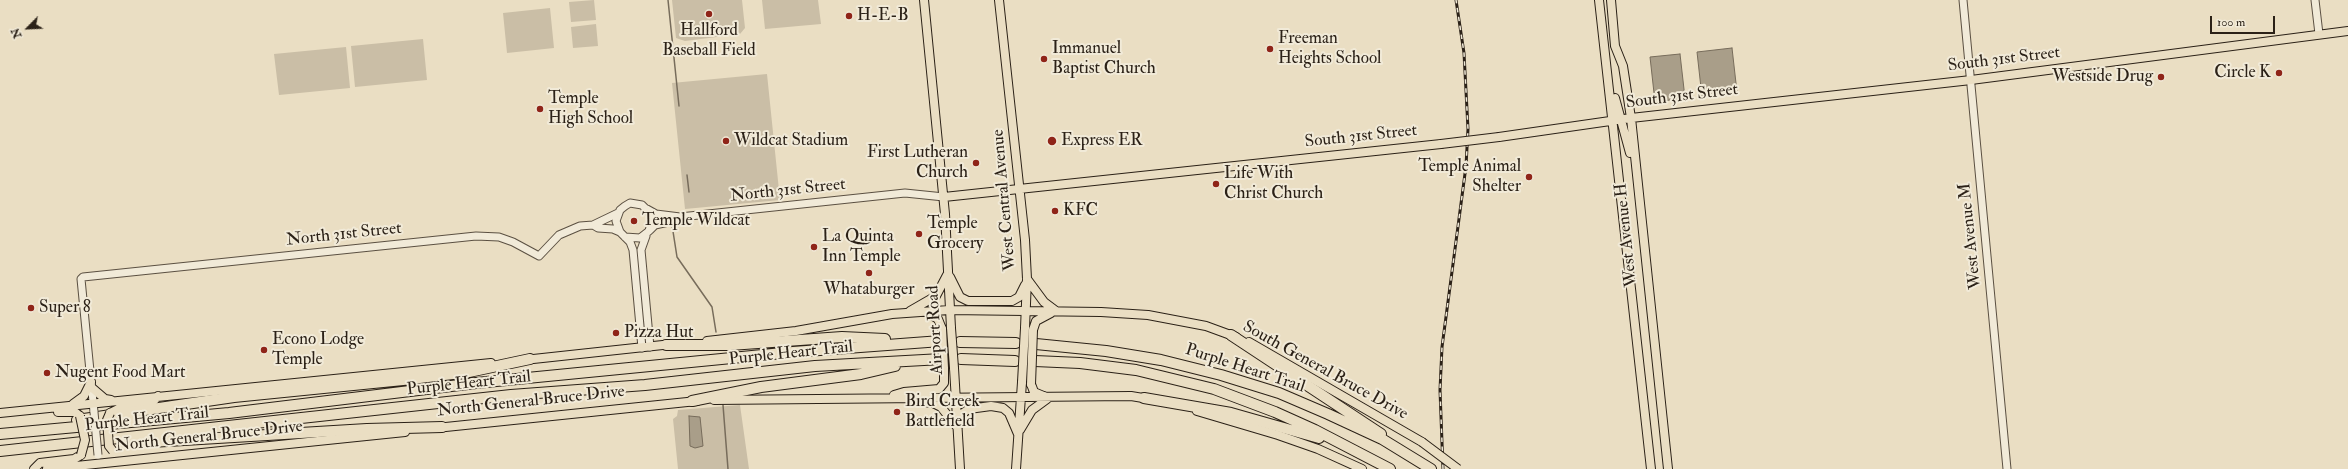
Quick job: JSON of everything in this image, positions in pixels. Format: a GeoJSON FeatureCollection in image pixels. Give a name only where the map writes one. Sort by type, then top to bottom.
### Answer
{"type":"FeatureCollection","features":[{"type":"Feature","properties":{"kind":"highway"},"geometry":{"type":"LineString","coordinates":[[1231,335],[1362,420],[1431,468]]}},
{"type":"Feature","properties":{"kind":"highway","name":"Purple Heart Trail"},"geometry":{"type":"LineString","coordinates":[[0,434],[229,413],[476,383],[793,352],[938,341],[842,337],[730,345],[666,345]]}},
{"type":"Feature","properties":{"kind":"highway"},"geometry":{"type":"LineString","coordinates":[[960,342],[1016,343]]}},
{"type":"Feature","properties":{"kind":"highway","name":"Purple Heart Trail"},"geometry":{"type":"LineString","coordinates":[[1036,344],[1106,351],[1161,360],[1221,375],[1279,393],[1382,439],[1431,468]]}},
{"type":"Feature","properties":{"kind":"highway"},"geometry":{"type":"LineString","coordinates":[[0,428],[84,420],[234,397],[469,372],[530,359]]}},
{"type":"Feature","properties":{"kind":"highway"},"geometry":{"type":"LineString","coordinates":[[961,359],[1015,360]]}},
{"type":"Feature","properties":{"kind":"highway"},"geometry":{"type":"LineString","coordinates":[[692,401],[762,387],[861,374],[925,360]]}},
{"type":"Feature","properties":{"kind":"highway","name":"Purple Heart Trail"},"geometry":{"type":"LineString","coordinates":[[0,451],[39,448],[512,395],[675,382],[815,366],[925,360],[943,364]]}},
{"type":"Feature","properties":{"kind":"highway","name":"Purple Heart Trail"},"geometry":{"type":"LineString","coordinates":[[1035,361],[1136,370],[1214,389],[1275,412],[1350,447],[1390,469]]}},
{"type":"Feature","properties":{"kind":"highway"},"geometry":{"type":"LineString","coordinates":[[1144,398],[1231,413],[1350,447]]}},
{"type":"Feature","properties":{"kind":"highway"},"geometry":{"type":"LineString","coordinates":[[39,448],[367,429],[442,427]]}},
{"type":"Feature","properties":{"kind":"main road","name":"Airport Road"},"geometry":{"type":"LineString","coordinates":[[924,0],[944,197],[950,328],[960,466]]}},
{"type":"Feature","properties":{"kind":"main road","name":"West Central Avenue"},"geometry":{"type":"LineString","coordinates":[[999,0],[1019,189],[1027,279],[1025,311],[1029,329],[1022,382],[1016,469]]}},
{"type":"Feature","properties":{"kind":"main road","name":"West Avenue H"},"geometry":{"type":"LineString","coordinates":[[1599,0],[1603,47],[1617,120],[1651,469]]}},
{"type":"Feature","properties":{"kind":"main road","name":"West Avenue H"},"geometry":{"type":"LineString","coordinates":[[1611,0],[1616,46],[1623,66],[1631,118],[1668,469]]}},
{"type":"Feature","properties":{"kind":"main road","name":"South 31st Street"},"geometry":{"type":"LineString","coordinates":[[1019,189],[1441,144],[1631,118],[1971,80],[2348,31]]}},
{"type":"Feature","properties":{"kind":"main road"},"geometry":{"type":"LineString","coordinates":[[1617,120],[1630,156],[1635,161]]}},
{"type":"Feature","properties":{"kind":"main road","name":"North 31st Street"},"geometry":{"type":"LineString","coordinates":[[944,197],[1019,189]]}},
{"type":"Feature","properties":{"kind":"main road"},"geometry":{"type":"LineString","coordinates":[[948,272],[960,297],[968,301],[1012,301],[1022,293],[1027,279]]}},
{"type":"Feature","properties":{"kind":"main road"},"geometry":{"type":"LineString","coordinates":[[907,312],[936,296],[948,272]]}},
{"type":"Feature","properties":{"kind":"main road"},"geometry":{"type":"LineString","coordinates":[[1027,279],[1044,302],[1056,311]]}},
{"type":"Feature","properties":{"kind":"main road"},"geometry":{"type":"LineString","coordinates":[[0,413],[114,400],[642,348],[796,331],[907,312],[949,310]]}},
{"type":"Feature","properties":{"kind":"main road","name":"South General Bruce Drive"},"geometry":{"type":"LineString","coordinates":[[949,310],[1056,311],[1148,315],[1206,326],[1252,344],[1299,369],[1422,442],[1458,469]]}},
{"type":"Feature","properties":{"kind":"main road"},"geometry":{"type":"LineString","coordinates":[[1049,398],[1034,392],[1031,384],[1029,329],[1043,316],[1056,311]]}},
{"type":"Feature","properties":{"kind":"main road"},"geometry":{"type":"LineString","coordinates":[[886,397],[904,392],[940,389],[944,383],[942,329],[938,319],[925,312]]}},
{"type":"Feature","properties":{"kind":"main road"},"geometry":{"type":"LineString","coordinates":[[71,405],[84,396],[91,384],[105,398],[114,400]]}},
{"type":"Feature","properties":{"kind":"main road"},"geometry":{"type":"LineString","coordinates":[[152,457],[147,455],[126,457],[113,451],[109,446],[107,420],[110,413],[120,408],[151,404],[158,396]]}},
{"type":"Feature","properties":{"kind":"main road"},"geometry":{"type":"LineString","coordinates":[[1021,398],[1131,396],[1144,398],[1243,424],[1318,449],[1362,469]]}},
{"type":"Feature","properties":{"kind":"main road"},"geometry":{"type":"LineString","coordinates":[[886,397],[897,403],[933,403],[944,409],[958,427]]}},
{"type":"Feature","properties":{"kind":"main road","name":"North General Bruce Drive"},"geometry":{"type":"LineString","coordinates":[[47,469],[77,466],[99,466],[152,457],[692,401],[886,397],[1021,398]]}},
{"type":"Feature","properties":{"kind":"main road"},"geometry":{"type":"LineString","coordinates":[[1018,434],[1032,410],[1049,398]]}},
{"type":"Feature","properties":{"kind":"main road"},"geometry":{"type":"LineString","coordinates":[[958,427],[963,413],[979,406],[991,406],[1003,408],[1009,412],[1018,434]]}},
{"type":"Feature","properties":{"kind":"main road"},"geometry":{"type":"LineString","coordinates":[[24,410],[41,413],[67,411],[75,412],[80,416],[85,440],[81,455],[74,459],[40,464],[34,469]]}},
{"type":"Feature","properties":{"kind":"main road"},"geometry":{"type":"LineString","coordinates":[[108,469],[123,461]]}},
{"type":"Feature","properties":{"kind":"main road"},"geometry":{"type":"LineString","coordinates":[[77,466],[86,469]]}},
{"type":"Feature","properties":{"kind":"street","name":"West Avenue M"},"geometry":{"type":"LineString","coordinates":[[1963,0],[2007,469]]}},
{"type":"Feature","properties":{"kind":"street"},"geometry":{"type":"LineString","coordinates":[[2315,0],[2319,34]]}},
{"type":"Feature","properties":{"kind":"street","name":"North 31st Street"},"geometry":{"type":"LineString","coordinates":[[647,209],[656,214],[680,217],[905,193],[944,197]]}},
{"type":"Feature","properties":{"kind":"street"},"geometry":{"type":"LineString","coordinates":[[642,348],[633,250],[630,242],[623,234],[616,221],[618,213],[624,206],[630,203],[642,205],[647,209],[652,220],[641,250],[650,347]]}},
{"type":"Feature","properties":{"kind":"street","name":"North 31st Street"},"geometry":{"type":"LineString","coordinates":[[91,384],[81,279],[83,277],[476,236],[499,237],[513,242],[539,256],[559,235],[580,226],[593,225],[618,213]]}},
{"type":"Feature","properties":{"kind":"street","name":"North 31st Street"},"geometry":{"type":"LineString","coordinates":[[648,232],[655,225],[673,221],[680,217]]}},
{"type":"Feature","properties":{"kind":"street","name":"North 31st Street"},"geometry":{"type":"LineString","coordinates":[[593,225],[598,228],[613,229],[623,234]]}},
{"type":"Feature","properties":{"kind":"street"},"geometry":{"type":"LineString","coordinates":[[623,234],[634,239],[648,232]]}},
{"type":"Feature","properties":{"kind":"street"},"geometry":{"type":"LineString","coordinates":[[91,384],[99,466]]}},
{"type":"Feature","properties":{"kind":"shaded area"},"geometry":{"type":"Polygon","coordinates":[[[594,0],[596,20],[571,22],[569,2],[594,0]]]}},
{"type":"Feature","properties":{"kind":"shaded area","name":"Hallford Baseball Field"},"geometry":{"type":"Polygon","coordinates":[[[672,0],[742,0],[745,28],[740,34],[685,41],[676,38],[672,0]]]}},
{"type":"Feature","properties":{"kind":"shaded area"},"geometry":{"type":"Polygon","coordinates":[[[762,0],[818,0],[821,24],[765,29],[762,0]]]}},
{"type":"Feature","properties":{"kind":"shaded area"},"geometry":{"type":"Polygon","coordinates":[[[550,8],[554,48],[507,53],[503,13],[550,8]]]}},
{"type":"Feature","properties":{"kind":"shaded area"},"geometry":{"type":"Polygon","coordinates":[[[596,24],[598,46],[573,48],[571,27],[596,24]]]}},
{"type":"Feature","properties":{"kind":"shaded area"},"geometry":{"type":"Polygon","coordinates":[[[423,39],[427,80],[355,87],[351,46],[423,39]]]}},
{"type":"Feature","properties":{"kind":"shaded area"},"geometry":{"type":"Polygon","coordinates":[[[346,47],[350,88],[279,95],[274,54],[346,47]]]}},
{"type":"Feature","properties":{"kind":"shaded area"},"geometry":{"type":"Polygon","coordinates":[[[1732,48],[1737,92],[1702,97],[1697,52],[1732,48]]]}},
{"type":"Feature","properties":{"kind":"shaded area"},"geometry":{"type":"Polygon","coordinates":[[[1680,54],[1685,98],[1655,102],[1650,57],[1680,54]]]}},
{"type":"Feature","properties":{"kind":"shaded area","name":"Wildcat Stadium"},"geometry":{"type":"Polygon","coordinates":[[[767,74],[780,200],[685,209],[672,83],[767,74]]]}},
{"type":"Feature","properties":{"kind":"shaded area"},"geometry":{"type":"Polygon","coordinates":[[[740,405],[749,469],[678,469],[673,419],[677,416],[678,410],[740,405]]]}},
{"type":"Feature","properties":{"kind":"shaded area"},"geometry":{"type":"Polygon","coordinates":[[[689,416],[700,417],[703,446],[695,448],[690,446],[689,416]]]}},
{"type":"Feature","properties":{"kind":"waterway"},"geometry":{"type":"LineString","coordinates":[[668,0],[679,106]]}},
{"type":"Feature","properties":{"kind":"waterway"},"geometry":{"type":"LineString","coordinates":[[687,175],[689,192]]}},
{"type":"Feature","properties":{"kind":"waterway"},"geometry":{"type":"LineString","coordinates":[[672,225],[677,257],[712,307],[716,332]]}},
{"type":"Feature","properties":{"kind":"waterway"},"geometry":{"type":"LineString","coordinates":[[723,405],[728,469]]}},
{"type":"Feature","properties":{"kind":"railway"},"geometry":{"type":"LineString","coordinates":[[1443,469],[1440,390],[1442,347],[1466,166],[1468,129],[1464,53],[1456,0]]}},
{"type":"Feature","properties":{"kind":"place","name":"Hallford Baseball Field"},"geometry":{"type":"Point","coordinates":[709,14]}},
{"type":"Feature","properties":{"kind":"place","name":"H-E-B"},"geometry":{"type":"Point","coordinates":[849,16]}},
{"type":"Feature","properties":{"kind":"place","name":"Freeman Heights School"},"geometry":{"type":"Point","coordinates":[1270,49]}},
{"type":"Feature","properties":{"kind":"place","name":"Immanuel Baptist Church"},"geometry":{"type":"Point","coordinates":[1044,59]}},
{"type":"Feature","properties":{"kind":"place","name":"Circle K"},"geometry":{"type":"Point","coordinates":[2279,73]}},
{"type":"Feature","properties":{"kind":"place","name":"Westside Drug"},"geometry":{"type":"Point","coordinates":[2161,77]}},
{"type":"Feature","properties":{"kind":"place","name":"Temple High School"},"geometry":{"type":"Point","coordinates":[540,109]}},
{"type":"Feature","properties":{"kind":"place","name":"Wildcat Stadium"},"geometry":{"type":"Point","coordinates":[726,141]}},
{"type":"Feature","properties":{"kind":"place","name":"Express ER"},"geometry":{"type":"Point","coordinates":[1052,141]}},
{"type":"Feature","properties":{"kind":"place","name":"First Lutheran Church"},"geometry":{"type":"Point","coordinates":[976,163]}},
{"type":"Feature","properties":{"kind":"place","name":"Temple Animal Shelter"},"geometry":{"type":"Point","coordinates":[1529,177]}},
{"type":"Feature","properties":{"kind":"place","name":"Life With Christ Church"},"geometry":{"type":"Point","coordinates":[1216,184]}},
{"type":"Feature","properties":{"kind":"place","name":"KFC"},"geometry":{"type":"Point","coordinates":[1055,211]}},
{"type":"Feature","properties":{"kind":"place","name":"Temple Wildcat"},"geometry":{"type":"Point","coordinates":[634,221]}},
{"type":"Feature","properties":{"kind":"place","name":"Temple Grocery"},"geometry":{"type":"Point","coordinates":[919,234]}},
{"type":"Feature","properties":{"kind":"place","name":"La Quinta Inn Temple"},"geometry":{"type":"Point","coordinates":[814,247]}},
{"type":"Feature","properties":{"kind":"place","name":"Whataburger"},"geometry":{"type":"Point","coordinates":[869,273]}},
{"type":"Feature","properties":{"kind":"place","name":"Super 8"},"geometry":{"type":"Point","coordinates":[31,308]}},
{"type":"Feature","properties":{"kind":"place","name":"Pizza Hut"},"geometry":{"type":"Point","coordinates":[616,333]}},
{"type":"Feature","properties":{"kind":"place","name":"Econo Lodge Temple"},"geometry":{"type":"Point","coordinates":[264,350]}},
{"type":"Feature","properties":{"kind":"place","name":"Nugent Food Mart"},"geometry":{"type":"Point","coordinates":[47,373]}},
{"type":"Feature","properties":{"kind":"place","name":"Bird Creek Battlefield"},"geometry":{"type":"Point","coordinates":[897,412]}}]}
